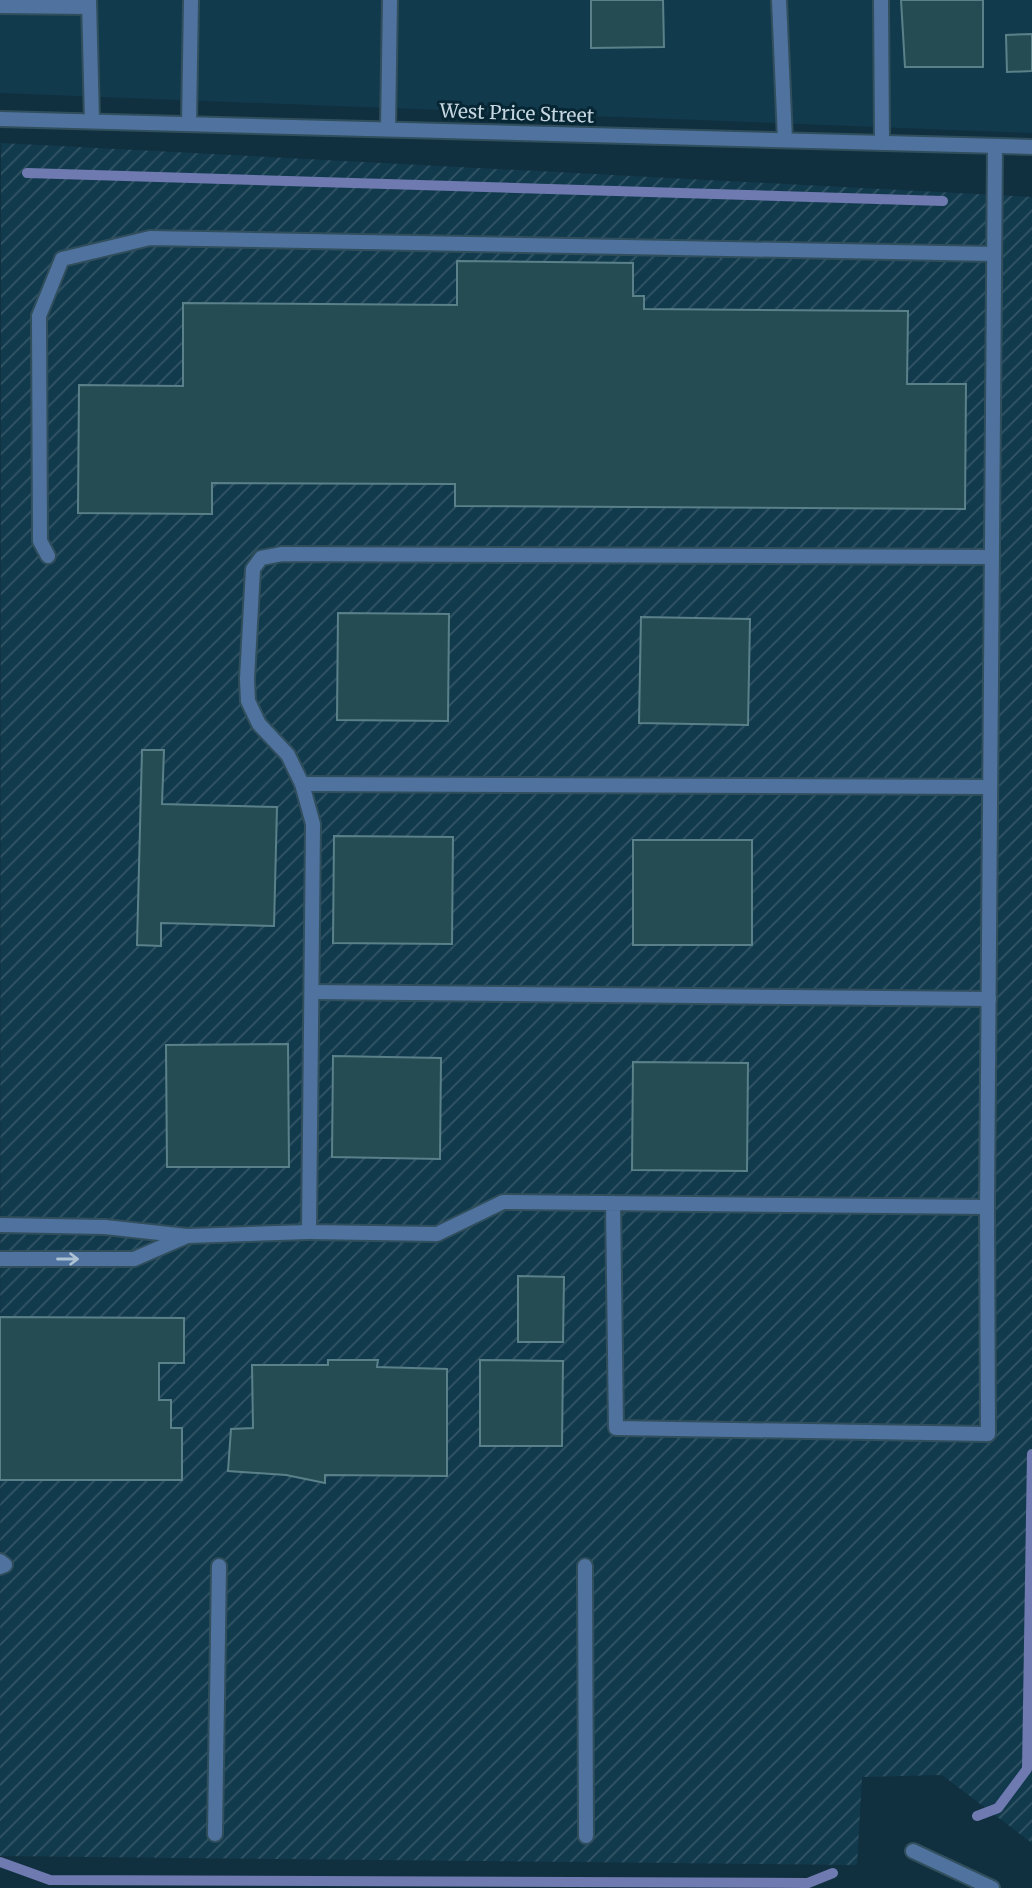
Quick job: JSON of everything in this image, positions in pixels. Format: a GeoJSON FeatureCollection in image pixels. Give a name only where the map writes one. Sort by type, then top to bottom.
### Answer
{"type":"FeatureCollection","features":[{"type":"Feature","properties":{"kind":"street"},"geometry":{"type":"LineString","coordinates":[[188,124],[191,0]]}},
{"type":"Feature","properties":{"kind":"street"},"geometry":{"type":"LineString","coordinates":[[388,129],[390,0]]}},
{"type":"Feature","properties":{"kind":"street"},"geometry":{"type":"LineString","coordinates":[[779,0],[785,140]]}},
{"type":"Feature","properties":{"kind":"street"},"geometry":{"type":"LineString","coordinates":[[881,0],[883,143]]}},
{"type":"Feature","properties":{"kind":"street"},"geometry":{"type":"LineString","coordinates":[[0,6],[89,4],[92,121]]}},
{"type":"Feature","properties":{"kind":"street","name":"West Price Street"},"geometry":{"type":"LineString","coordinates":[[0,119],[1032,147]]}},
{"type":"Feature","properties":{"kind":"street"},"geometry":{"type":"LineString","coordinates":[[613,1203],[616,1428],[988,1434],[987,1207],[995,146]]}},
{"type":"Feature","properties":{"kind":"street"},"geometry":{"type":"LineString","coordinates":[[48,556],[40,541],[39,316],[62,259],[150,238],[994,254]]}},
{"type":"Feature","properties":{"kind":"street"},"geometry":{"type":"LineString","coordinates":[[309,1232],[313,824],[302,784],[288,755],[259,724],[248,701],[251,583],[253,569],[261,558],[282,554],[992,557]]}},
{"type":"Feature","properties":{"kind":"street"},"geometry":{"type":"LineString","coordinates":[[302,784],[990,787]]}},
{"type":"Feature","properties":{"kind":"street"},"geometry":{"type":"LineString","coordinates":[[312,992],[989,999]]}},
{"type":"Feature","properties":{"kind":"street"},"geometry":{"type":"LineString","coordinates":[[0,1226],[105,1227],[187,1236],[309,1232],[437,1234],[503,1202],[987,1207]]}},
{"type":"Feature","properties":{"kind":"street"},"geometry":{"type":"LineString","coordinates":[[0,1259],[134,1259],[187,1236]]}},
{"type":"Feature","properties":{"kind":"street"},"geometry":{"type":"LineString","coordinates":[[0,1561],[5,1565],[0,1567]]}},
{"type":"Feature","properties":{"kind":"street"},"geometry":{"type":"LineString","coordinates":[[215,1834],[219,1566]]}},
{"type":"Feature","properties":{"kind":"street"},"geometry":{"type":"LineString","coordinates":[[585,1566],[586,1836]]}},
{"type":"Feature","properties":{"kind":"street"},"geometry":{"type":"LineString","coordinates":[[913,1851],[992,1888]]}},
{"type":"Feature","properties":{"kind":"shaded area"},"geometry":{"type":"Polygon","coordinates":[[[0,0],[1032,0],[1032,133],[0,93],[0,0]]]}},
{"type":"Feature","properties":{"kind":"shaded area"},"geometry":{"type":"Polygon","coordinates":[[[1,143],[1032,197],[1032,1843],[942,1775],[862,1777],[857,1865],[0,1856],[1,143]]]}},
{"type":"Feature","properties":{"kind":"building"},"geometry":{"type":"Polygon","coordinates":[[[591,0],[663,0],[664,47],[591,48],[591,0]]]}},
{"type":"Feature","properties":{"kind":"building"},"geometry":{"type":"Polygon","coordinates":[[[901,0],[983,0],[983,67],[905,67],[901,0]]]}},
{"type":"Feature","properties":{"kind":"building"},"geometry":{"type":"Polygon","coordinates":[[[1032,34],[1032,71],[1007,72],[1006,35],[1032,34]]]}},
{"type":"Feature","properties":{"kind":"building"},"geometry":{"type":"Polygon","coordinates":[[[457,261],[633,263],[633,296],[644,296],[644,309],[908,311],[907,384],[966,384],[965,509],[455,506],[455,484],[212,483],[212,514],[78,513],[79,385],[183,386],[183,303],[457,305],[457,261]]]}},
{"type":"Feature","properties":{"kind":"building"},"geometry":{"type":"Polygon","coordinates":[[[338,613],[449,614],[448,721],[337,720],[338,613]]]}},
{"type":"Feature","properties":{"kind":"building"},"geometry":{"type":"Polygon","coordinates":[[[641,617],[750,619],[748,725],[639,723],[641,617]]]}},
{"type":"Feature","properties":{"kind":"building"},"geometry":{"type":"Polygon","coordinates":[[[142,750],[164,750],[162,804],[277,807],[274,926],[161,923],[161,946],[137,945],[142,750]]]}},
{"type":"Feature","properties":{"kind":"building"},"geometry":{"type":"Polygon","coordinates":[[[334,836],[453,837],[452,944],[333,943],[334,836]]]}},
{"type":"Feature","properties":{"kind":"building"},"geometry":{"type":"Polygon","coordinates":[[[633,840],[752,840],[752,945],[633,945],[633,840]]]}},
{"type":"Feature","properties":{"kind":"building"},"geometry":{"type":"Polygon","coordinates":[[[288,1044],[289,1167],[167,1167],[166,1045],[288,1044]]]}},
{"type":"Feature","properties":{"kind":"building"},"geometry":{"type":"Polygon","coordinates":[[[333,1056],[441,1058],[440,1159],[332,1157],[333,1056]]]}},
{"type":"Feature","properties":{"kind":"building"},"geometry":{"type":"Polygon","coordinates":[[[633,1062],[748,1063],[747,1171],[632,1170],[633,1062]]]}},
{"type":"Feature","properties":{"kind":"building"},"geometry":{"type":"Polygon","coordinates":[[[518,1276],[564,1277],[563,1342],[518,1342],[518,1276]]]}},
{"type":"Feature","properties":{"kind":"building"},"geometry":{"type":"Polygon","coordinates":[[[0,1317],[184,1318],[184,1363],[159,1363],[159,1400],[171,1400],[171,1428],[182,1428],[182,1480],[0,1480],[0,1317]]]}},
{"type":"Feature","properties":{"kind":"building"},"geometry":{"type":"Polygon","coordinates":[[[328,1360],[378,1360],[377,1367],[447,1369],[447,1476],[325,1475],[325,1483],[286,1475],[228,1471],[231,1429],[253,1428],[252,1365],[328,1365],[328,1360]]]}},
{"type":"Feature","properties":{"kind":"building"},"geometry":{"type":"Polygon","coordinates":[[[480,1360],[563,1361],[562,1446],[480,1446],[480,1360]]]}},
{"type":"Feature","properties":{"kind":"waterway"},"geometry":{"type":"LineString","coordinates":[[27,173],[943,201]]}},
{"type":"Feature","properties":{"kind":"waterway"},"geometry":{"type":"LineString","coordinates":[[977,1816],[998,1808],[1027,1769],[1032,1454]]}},
{"type":"Feature","properties":{"kind":"waterway"},"geometry":{"type":"LineString","coordinates":[[0,1862],[50,1880],[808,1883],[833,1873]]}}]}
